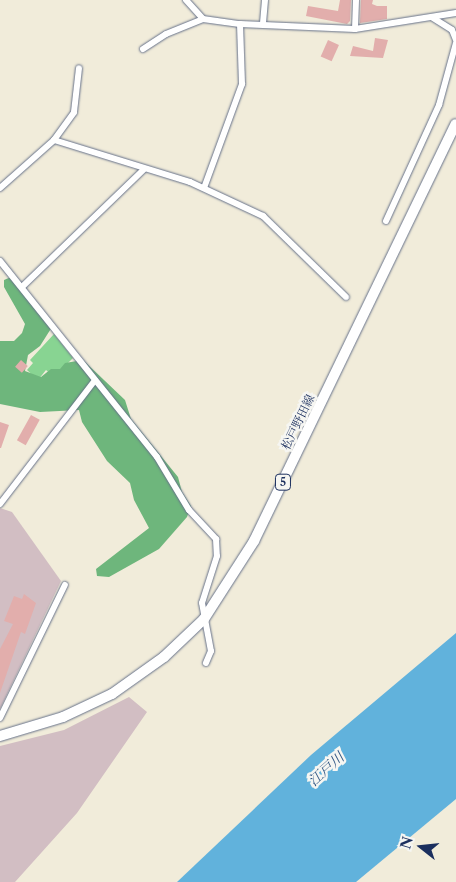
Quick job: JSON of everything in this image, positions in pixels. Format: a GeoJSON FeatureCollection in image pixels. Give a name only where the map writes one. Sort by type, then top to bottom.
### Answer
{"type":"FeatureCollection","features":[{"type":"Feature","properties":{"kind":"main road","name":"松戸野田線"},"geometry":{"type":"LineString","coordinates":[[0,736],[63,717],[112,694],[164,657],[204,619],[254,541],[456,124]]}},
{"type":"Feature","properties":{"kind":"street"},"geometry":{"type":"LineString","coordinates":[[186,0],[203,19]]}},
{"type":"Feature","properties":{"kind":"street"},"geometry":{"type":"LineString","coordinates":[[263,23],[265,0]]}},
{"type":"Feature","properties":{"kind":"street"},"geometry":{"type":"LineString","coordinates":[[356,0],[356,29]]}},
{"type":"Feature","properties":{"kind":"street"},"geometry":{"type":"LineString","coordinates":[[143,49],[166,34],[203,19],[240,24],[263,23],[356,29],[456,13]]}},
{"type":"Feature","properties":{"kind":"street"},"geometry":{"type":"LineString","coordinates":[[386,220],[439,105],[456,41],[452,30],[432,18]]}},
{"type":"Feature","properties":{"kind":"street"},"geometry":{"type":"LineString","coordinates":[[204,188],[242,84],[240,24]]}},
{"type":"Feature","properties":{"kind":"street"},"geometry":{"type":"LineString","coordinates":[[0,188],[54,140],[74,112],[79,68]]}},
{"type":"Feature","properties":{"kind":"street"},"geometry":{"type":"LineString","coordinates":[[54,140],[204,188],[270,220],[346,297]]}},
{"type":"Feature","properties":{"kind":"street"},"geometry":{"type":"LineString","coordinates":[[23,286],[144,168]]}},
{"type":"Feature","properties":{"kind":"street"},"geometry":{"type":"LineString","coordinates":[[0,261],[23,286],[157,457],[189,510],[216,539],[217,556],[204,590],[204,619],[211,651],[206,663]]}},
{"type":"Feature","properties":{"kind":"street"},"geometry":{"type":"LineString","coordinates":[[0,504],[95,380]]}},
{"type":"Feature","properties":{"kind":"street"},"geometry":{"type":"LineString","coordinates":[[0,718],[66,585]]}},
{"type":"Feature","properties":{"kind":"shaded area"},"geometry":{"type":"Polygon","coordinates":[[[0,508],[12,512],[61,581],[0,709],[0,508]]]}},
{"type":"Feature","properties":{"kind":"shaded area"},"geometry":{"type":"Polygon","coordinates":[[[129,697],[147,712],[77,813],[15,882],[0,882],[0,746],[64,730],[129,697]]]}},
{"type":"Feature","properties":{"kind":"green space"},"geometry":{"type":"Polygon","coordinates":[[[11,277],[52,327],[40,346],[28,355],[25,371],[41,377],[51,369],[60,369],[65,363],[83,360],[125,400],[131,419],[178,477],[182,492],[191,506],[187,517],[159,549],[109,577],[97,576],[96,569],[149,528],[134,500],[130,483],[107,461],[82,422],[79,410],[40,412],[0,404],[0,341],[14,341],[22,333],[25,324],[4,287],[4,280],[11,277]]]}},
{"type":"Feature","properties":{"kind":"green space"},"geometry":{"type":"Polygon","coordinates":[[[54,334],[73,358],[54,377],[46,370],[38,380],[27,370],[33,363],[30,360],[54,334]]]}},
{"type":"Feature","properties":{"kind":"water","name":"江戸川"},"geometry":{"type":"Polygon","coordinates":[[[456,633],[456,799],[356,882],[177,882],[311,755],[456,633]]]}},
{"type":"Feature","properties":{"kind":"building"},"geometry":{"type":"Polygon","coordinates":[[[340,0],[351,0],[350,21],[347,24],[306,16],[308,6],[338,11],[340,0]]]}},
{"type":"Feature","properties":{"kind":"building"},"geometry":{"type":"Polygon","coordinates":[[[361,0],[373,0],[372,4],[387,6],[387,19],[360,23],[361,0]]]}},
{"type":"Feature","properties":{"kind":"building"},"geometry":{"type":"Polygon","coordinates":[[[375,38],[388,40],[383,58],[350,56],[353,46],[373,51],[375,38]]]}},
{"type":"Feature","properties":{"kind":"building"},"geometry":{"type":"Polygon","coordinates":[[[328,40],[339,45],[332,61],[321,56],[328,40]]]}},
{"type":"Feature","properties":{"kind":"building"},"geometry":{"type":"Polygon","coordinates":[[[21,360],[28,366],[22,373],[15,367],[21,360]]]}},
{"type":"Feature","properties":{"kind":"building"},"geometry":{"type":"Polygon","coordinates":[[[31,415],[40,420],[26,445],[17,440],[31,415]]]}},
{"type":"Feature","properties":{"kind":"building"},"geometry":{"type":"Polygon","coordinates":[[[0,422],[9,425],[1,448],[0,448],[0,422]]]}},
{"type":"Feature","properties":{"kind":"building"},"geometry":{"type":"Polygon","coordinates":[[[24,594],[36,603],[25,634],[21,632],[0,693],[0,649],[13,624],[4,621],[14,596],[22,599],[24,594]]]}}]}
